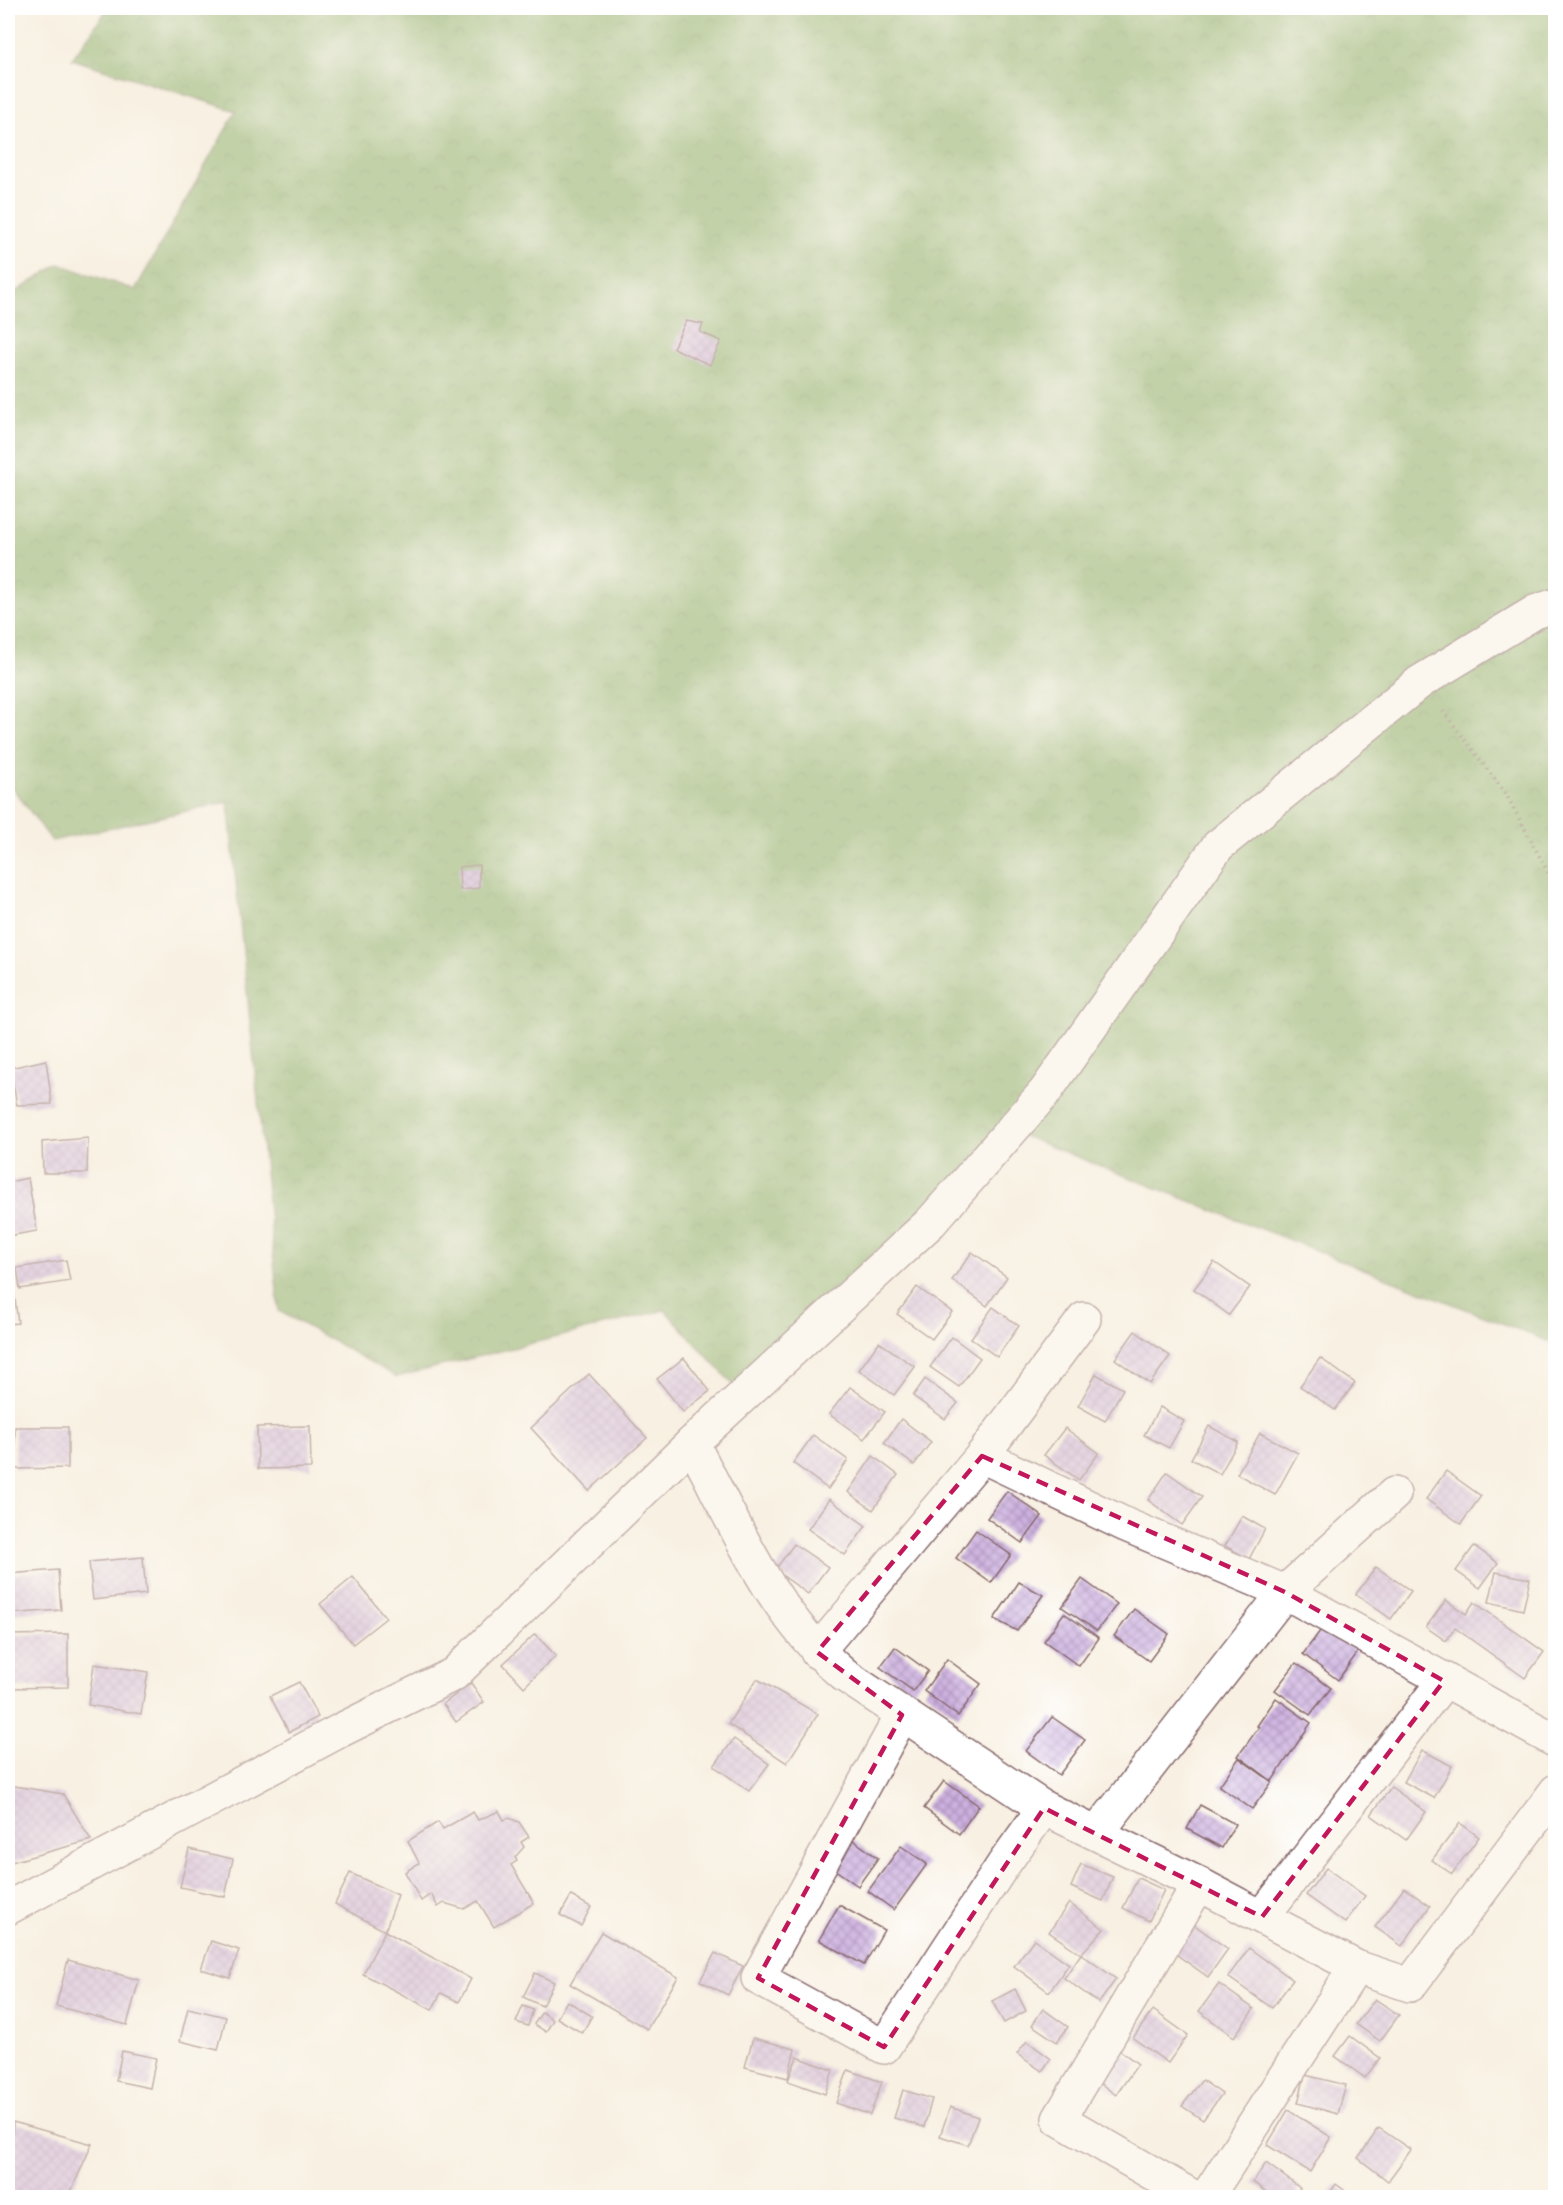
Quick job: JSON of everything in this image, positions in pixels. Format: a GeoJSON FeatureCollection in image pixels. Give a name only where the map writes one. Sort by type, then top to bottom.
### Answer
{"type":"FeatureCollection","features":[{"type":"Feature","properties":{"kind":"street"},"geometry":{"type":"LineString","coordinates":[[8,1908],[341,1730],[454,1674],[692,1443],[931,1222],[1045,1092],[1218,846],[1420,682],[1536,612],[1556,605]]}},
{"type":"Feature","properties":{"kind":"street"},"geometry":{"type":"LineString","coordinates":[[817,1652],[982,1456],[1084,1319]]}},
{"type":"Feature","properties":{"kind":"street"},"geometry":{"type":"LineString","coordinates":[[692,1443],[765,1582],[791,1622],[817,1652],[844,1675],[1044,1808],[1199,1884],[1356,1967],[1410,1985],[1556,1791]]}},
{"type":"Feature","properties":{"kind":"street"},"geometry":{"type":"LineString","coordinates":[[982,1456],[1126,1525],[1285,1592],[1556,1741]]}},
{"type":"Feature","properties":{"kind":"street"},"geometry":{"type":"LineString","coordinates":[[1097,1833],[1285,1592],[1394,1494]]}},
{"type":"Feature","properties":{"kind":"street"},"geometry":{"type":"LineString","coordinates":[[1262,1917],[1444,1681]]}},
{"type":"Feature","properties":{"kind":"street"},"geometry":{"type":"LineString","coordinates":[[902,1715],[758,1978],[884,2047],[1003,1865],[1044,1808]]}},
{"type":"Feature","properties":{"kind":"street"},"geometry":{"type":"LineString","coordinates":[[1195,2198],[1059,2119],[1199,1884]]}},
{"type":"Feature","properties":{"kind":"street"},"geometry":{"type":"LineString","coordinates":[[1206,2198],[1356,1967]]}},
{"type":"Feature","properties":{"kind":"path"},"geometry":{"type":"LineString","coordinates":[[1420,682],[1506,794],[1556,887]]}},
{"type":"Feature","properties":{"kind":"highlighted area"},"geometry":{"type":"Polygon","coordinates":[[[982,1456],[1285,1592],[1444,1681],[1262,1917],[1044,1808],[884,2047],[758,1978],[902,1715],[817,1652],[982,1456]]]}},
{"type":"Feature","properties":{"kind":"green space"},"geometry":{"type":"Polygon","coordinates":[[[108,8],[1555,8],[1555,1344],[1021,1135],[737,1389],[665,1310],[397,1377],[279,1311],[228,802],[52,841],[8,782],[8,297],[59,264],[135,290],[236,111],[72,59],[108,8]]]}},
{"type":"Feature","properties":{"kind":"building"},"geometry":{"type":"Polygon","coordinates":[[[686,321],[703,324],[700,332],[721,341],[710,365],[673,348],[686,321]]]}},
{"type":"Feature","properties":{"kind":"building"},"geometry":{"type":"Polygon","coordinates":[[[479,865],[479,888],[460,890],[459,867],[479,865]]]}},
{"type":"Feature","properties":{"kind":"building"},"geometry":{"type":"Polygon","coordinates":[[[46,1060],[52,1104],[17,1105],[10,1068],[46,1060]]]}},
{"type":"Feature","properties":{"kind":"building"},"geometry":{"type":"Polygon","coordinates":[[[88,1138],[87,1173],[43,1173],[42,1142],[88,1138]]]}},
{"type":"Feature","properties":{"kind":"building"},"geometry":{"type":"Polygon","coordinates":[[[28,1178],[37,1231],[8,1236],[8,1182],[28,1178]]]}},
{"type":"Feature","properties":{"kind":"building"},"geometry":{"type":"Polygon","coordinates":[[[972,1252],[1007,1277],[987,1306],[952,1280],[972,1252]]]}},
{"type":"Feature","properties":{"kind":"building"},"geometry":{"type":"Polygon","coordinates":[[[66,1260],[70,1281],[20,1289],[17,1268],[66,1260]]]}},
{"type":"Feature","properties":{"kind":"building"},"geometry":{"type":"Polygon","coordinates":[[[1214,1262],[1250,1287],[1229,1315],[1194,1289],[1214,1262]]]}},
{"type":"Feature","properties":{"kind":"building"},"geometry":{"type":"Polygon","coordinates":[[[12,1275],[18,1323],[8,1324],[8,1276],[12,1275]]]}},
{"type":"Feature","properties":{"kind":"building"},"geometry":{"type":"Polygon","coordinates":[[[917,1287],[952,1312],[932,1339],[897,1314],[917,1287]]]}},
{"type":"Feature","properties":{"kind":"building"},"geometry":{"type":"Polygon","coordinates":[[[993,1307],[1019,1326],[997,1357],[971,1338],[993,1307]]]}},
{"type":"Feature","properties":{"kind":"building"},"geometry":{"type":"Polygon","coordinates":[[[1135,1331],[1170,1356],[1150,1384],[1115,1359],[1135,1331]]]}},
{"type":"Feature","properties":{"kind":"building"},"geometry":{"type":"Polygon","coordinates":[[[952,1337],[980,1358],[959,1387],[930,1367],[952,1337]]]}},
{"type":"Feature","properties":{"kind":"building"},"geometry":{"type":"Polygon","coordinates":[[[879,1342],[915,1367],[894,1395],[859,1370],[879,1342]]]}},
{"type":"Feature","properties":{"kind":"building"},"geometry":{"type":"Polygon","coordinates":[[[684,1358],[710,1391],[683,1412],[657,1379],[684,1358]]]}},
{"type":"Feature","properties":{"kind":"building"},"geometry":{"type":"Polygon","coordinates":[[[1320,1358],[1355,1383],[1335,1410],[1300,1386],[1320,1358]]]}},
{"type":"Feature","properties":{"kind":"building"},"geometry":{"type":"Polygon","coordinates":[[[589,1374],[647,1438],[589,1491],[531,1428],[589,1374]]]}},
{"type":"Feature","properties":{"kind":"building"},"geometry":{"type":"Polygon","coordinates":[[[1096,1374],[1123,1389],[1105,1421],[1078,1406],[1096,1374]]]}},
{"type":"Feature","properties":{"kind":"building"},"geometry":{"type":"Polygon","coordinates":[[[925,1379],[958,1403],[945,1419],[913,1396],[925,1379]]]}},
{"type":"Feature","properties":{"kind":"building"},"geometry":{"type":"Polygon","coordinates":[[[850,1387],[885,1412],[864,1439],[829,1414],[850,1387]]]}},
{"type":"Feature","properties":{"kind":"building"},"geometry":{"type":"Polygon","coordinates":[[[1160,1407],[1184,1421],[1169,1448],[1144,1435],[1160,1407]]]}},
{"type":"Feature","properties":{"kind":"building"},"geometry":{"type":"Polygon","coordinates":[[[901,1419],[931,1442],[914,1465],[884,1443],[901,1419]]]}},
{"type":"Feature","properties":{"kind":"building"},"geometry":{"type":"Polygon","coordinates":[[[310,1426],[311,1468],[258,1469],[257,1427],[310,1426]]]}},
{"type":"Feature","properties":{"kind":"building"},"geometry":{"type":"Polygon","coordinates":[[[1209,1426],[1238,1442],[1220,1474],[1191,1459],[1209,1426]]]}},
{"type":"Feature","properties":{"kind":"building"},"geometry":{"type":"Polygon","coordinates":[[[15,1427],[68,1427],[68,1468],[15,1469],[15,1427]]]}},
{"type":"Feature","properties":{"kind":"building"},"geometry":{"type":"Polygon","coordinates":[[[1065,1428],[1099,1453],[1079,1480],[1044,1455],[1065,1428]]]}},
{"type":"Feature","properties":{"kind":"building"},"geometry":{"type":"Polygon","coordinates":[[[1260,1433],[1298,1453],[1275,1495],[1237,1474],[1260,1433]]]}},
{"type":"Feature","properties":{"kind":"building"},"geometry":{"type":"Polygon","coordinates":[[[813,1435],[848,1460],[828,1489],[793,1463],[813,1435]]]}},
{"type":"Feature","properties":{"kind":"building"},"geometry":{"type":"Polygon","coordinates":[[[873,1456],[898,1475],[873,1510],[848,1492],[873,1456]]]}},
{"type":"Feature","properties":{"kind":"building"},"geometry":{"type":"Polygon","coordinates":[[[1446,1471],[1481,1496],[1461,1524],[1426,1499],[1446,1471]]]}},
{"type":"Feature","properties":{"kind":"building"},"geometry":{"type":"Polygon","coordinates":[[[1167,1472],[1202,1497],[1182,1525],[1148,1500],[1167,1472]]]}},
{"type":"Feature","properties":{"kind":"building"},"geometry":{"type":"Polygon","coordinates":[[[1007,1491],[1042,1516],[1022,1543],[987,1518],[1007,1491]]]}},
{"type":"Feature","properties":{"kind":"building"},"geometry":{"type":"Polygon","coordinates":[[[829,1499],[866,1526],[845,1555],[808,1529],[829,1499]]]}},
{"type":"Feature","properties":{"kind":"building"},"geometry":{"type":"Polygon","coordinates":[[[1242,1516],[1265,1529],[1249,1559],[1225,1546],[1242,1516]]]}},
{"type":"Feature","properties":{"kind":"building"},"geometry":{"type":"Polygon","coordinates":[[[976,1530],[1011,1555],[991,1583],[956,1558],[976,1530]]]}},
{"type":"Feature","properties":{"kind":"building"},"geometry":{"type":"Polygon","coordinates":[[[794,1544],[828,1567],[808,1594],[775,1570],[794,1544]]]}},
{"type":"Feature","properties":{"kind":"building"},"geometry":{"type":"Polygon","coordinates":[[[1474,1546],[1498,1563],[1480,1588],[1456,1571],[1474,1546]]]}},
{"type":"Feature","properties":{"kind":"building"},"geometry":{"type":"Polygon","coordinates":[[[143,1557],[146,1594],[93,1600],[89,1562],[143,1557]]]}},
{"type":"Feature","properties":{"kind":"building"},"geometry":{"type":"Polygon","coordinates":[[[1376,1567],[1411,1591],[1391,1619],[1356,1594],[1376,1567]]]}},
{"type":"Feature","properties":{"kind":"building"},"geometry":{"type":"Polygon","coordinates":[[[58,1570],[61,1610],[8,1614],[8,1574],[58,1570]]]}},
{"type":"Feature","properties":{"kind":"building"},"geometry":{"type":"Polygon","coordinates":[[[1496,1572],[1530,1579],[1523,1610],[1489,1602],[1496,1572]]]}},
{"type":"Feature","properties":{"kind":"building"},"geometry":{"type":"Polygon","coordinates":[[[353,1577],[386,1618],[353,1644],[320,1604],[353,1577]]]}},
{"type":"Feature","properties":{"kind":"building"},"geometry":{"type":"Polygon","coordinates":[[[1082,1579],[1117,1604],[1097,1631],[1062,1607],[1082,1579]]]}},
{"type":"Feature","properties":{"kind":"building"},"geometry":{"type":"Polygon","coordinates":[[[1019,1582],[1043,1595],[1017,1631],[994,1619],[1019,1582]]]}},
{"type":"Feature","properties":{"kind":"building"},"geometry":{"type":"Polygon","coordinates":[[[1446,1600],[1466,1614],[1474,1602],[1544,1652],[1525,1678],[1455,1628],[1446,1641],[1426,1627],[1446,1600]]]}},
{"type":"Feature","properties":{"kind":"building"},"geometry":{"type":"Polygon","coordinates":[[[1134,1609],[1169,1634],[1149,1661],[1114,1636],[1134,1609]]]}},
{"type":"Feature","properties":{"kind":"building"},"geometry":{"type":"Polygon","coordinates":[[[1064,1613],[1099,1638],[1079,1666],[1044,1641],[1064,1613]]]}},
{"type":"Feature","properties":{"kind":"building"},"geometry":{"type":"Polygon","coordinates":[[[1323,1627],[1358,1652],[1338,1680],[1303,1654],[1323,1627]]]}},
{"type":"Feature","properties":{"kind":"building"},"geometry":{"type":"Polygon","coordinates":[[[68,1634],[68,1687],[8,1688],[8,1635],[68,1634]]]}},
{"type":"Feature","properties":{"kind":"building"},"geometry":{"type":"Polygon","coordinates":[[[535,1634],[556,1656],[524,1687],[503,1664],[535,1634]]]}},
{"type":"Feature","properties":{"kind":"building"},"geometry":{"type":"Polygon","coordinates":[[[895,1647],[928,1671],[913,1691],[880,1667],[895,1647]]]}},
{"type":"Feature","properties":{"kind":"building"},"geometry":{"type":"Polygon","coordinates":[[[947,1659],[981,1684],[958,1716],[924,1691],[947,1659]]]}},
{"type":"Feature","properties":{"kind":"building"},"geometry":{"type":"Polygon","coordinates":[[[1296,1663],[1331,1688],[1310,1715],[1275,1690],[1296,1663]]]}},
{"type":"Feature","properties":{"kind":"building"},"geometry":{"type":"Polygon","coordinates":[[[94,1664],[148,1672],[141,1714],[88,1705],[94,1664]]]}},
{"type":"Feature","properties":{"kind":"building"},"geometry":{"type":"Polygon","coordinates":[[[757,1679],[818,1714],[787,1763],[728,1724],[757,1679]]]}},
{"type":"Feature","properties":{"kind":"building"},"geometry":{"type":"Polygon","coordinates":[[[299,1682],[318,1717],[289,1732],[270,1696],[299,1682]]]}},
{"type":"Feature","properties":{"kind":"building"},"geometry":{"type":"Polygon","coordinates":[[[471,1683],[484,1702],[456,1722],[443,1704],[471,1683]]]}},
{"type":"Feature","properties":{"kind":"building"},"geometry":{"type":"Polygon","coordinates":[[[1276,1698],[1311,1723],[1272,1781],[1238,1756],[1276,1698]]]}},
{"type":"Feature","properties":{"kind":"building"},"geometry":{"type":"Polygon","coordinates":[[[1052,1717],[1085,1740],[1059,1775],[1026,1751],[1052,1717]]]}},
{"type":"Feature","properties":{"kind":"building"},"geometry":{"type":"Polygon","coordinates":[[[734,1739],[769,1764],[749,1791],[714,1766],[734,1739]]]}},
{"type":"Feature","properties":{"kind":"building"},"geometry":{"type":"Polygon","coordinates":[[[1422,1750],[1452,1766],[1434,1798],[1404,1782],[1422,1750]]]}},
{"type":"Feature","properties":{"kind":"building"},"geometry":{"type":"Polygon","coordinates":[[[1239,1758],[1272,1782],[1252,1809],[1219,1786],[1239,1758]]]}},
{"type":"Feature","properties":{"kind":"building"},"geometry":{"type":"Polygon","coordinates":[[[944,1781],[979,1806],[959,1834],[924,1808],[944,1781]]]}},
{"type":"Feature","properties":{"kind":"building"},"geometry":{"type":"Polygon","coordinates":[[[8,1785],[63,1794],[91,1840],[8,1863],[8,1785]]]}},
{"type":"Feature","properties":{"kind":"building"},"geometry":{"type":"Polygon","coordinates":[[[1391,1787],[1426,1812],[1406,1840],[1371,1815],[1391,1787]]]}},
{"type":"Feature","properties":{"kind":"building"},"geometry":{"type":"Polygon","coordinates":[[[1200,1805],[1235,1824],[1222,1848],[1187,1829],[1200,1805]]]}},
{"type":"Feature","properties":{"kind":"building"},"geometry":{"type":"Polygon","coordinates":[[[499,1811],[504,1820],[509,1818],[519,1822],[529,1837],[521,1842],[524,1847],[515,1857],[517,1861],[511,1865],[534,1903],[494,1927],[478,1901],[464,1909],[444,1903],[438,1907],[431,1894],[421,1901],[405,1872],[419,1863],[408,1841],[438,1822],[443,1829],[473,1812],[478,1820],[499,1811]]]}},
{"type":"Feature","properties":{"kind":"building"},"geometry":{"type":"Polygon","coordinates":[[[1460,1823],[1479,1837],[1452,1874],[1432,1860],[1460,1823]]]}},
{"type":"Feature","properties":{"kind":"building"},"geometry":{"type":"Polygon","coordinates":[[[843,1833],[878,1858],[858,1886],[823,1861],[843,1833]]]}},
{"type":"Feature","properties":{"kind":"building"},"geometry":{"type":"Polygon","coordinates":[[[901,1846],[927,1864],[894,1910],[868,1891],[901,1846]]]}},
{"type":"Feature","properties":{"kind":"building"},"geometry":{"type":"Polygon","coordinates":[[[189,1849],[233,1859],[225,1897],[180,1887],[189,1849]]]}},
{"type":"Feature","properties":{"kind":"building"},"geometry":{"type":"Polygon","coordinates":[[[1081,1864],[1113,1877],[1103,1901],[1071,1887],[1081,1864]]]}},
{"type":"Feature","properties":{"kind":"building"},"geometry":{"type":"Polygon","coordinates":[[[1326,1868],[1365,1896],[1345,1923],[1306,1895],[1326,1868]]]}},
{"type":"Feature","properties":{"kind":"building"},"geometry":{"type":"Polygon","coordinates":[[[350,1873],[398,1895],[385,1931],[335,1904],[350,1873]]]}},
{"type":"Feature","properties":{"kind":"building"},"geometry":{"type":"Polygon","coordinates":[[[1138,1878],[1164,1890],[1149,1921],[1123,1908],[1138,1878]]]}},
{"type":"Feature","properties":{"kind":"building"},"geometry":{"type":"Polygon","coordinates":[[[1404,1888],[1430,1906],[1402,1946],[1375,1927],[1404,1888]]]}},
{"type":"Feature","properties":{"kind":"building"},"geometry":{"type":"Polygon","coordinates":[[[571,1896],[591,1907],[581,1926],[560,1915],[571,1896]]]}},
{"type":"Feature","properties":{"kind":"building"},"geometry":{"type":"Polygon","coordinates":[[[1069,1903],[1104,1929],[1081,1954],[1049,1932],[1069,1903]]]}},
{"type":"Feature","properties":{"kind":"building"},"geometry":{"type":"Polygon","coordinates":[[[839,1905],[884,1930],[864,1965],[819,1940],[839,1905]]]}},
{"type":"Feature","properties":{"kind":"building"},"geometry":{"type":"Polygon","coordinates":[[[1193,1924],[1228,1949],[1208,1977],[1173,1952],[1193,1924]]]}},
{"type":"Feature","properties":{"kind":"building"},"geometry":{"type":"Polygon","coordinates":[[[385,1931],[471,1979],[459,2002],[441,1993],[432,2010],[363,1974],[385,1931]]]}},
{"type":"Feature","properties":{"kind":"building"},"geometry":{"type":"Polygon","coordinates":[[[601,1932],[678,1977],[647,2029],[570,1984],[601,1932]]]}},
{"type":"Feature","properties":{"kind":"building"},"geometry":{"type":"Polygon","coordinates":[[[1034,1939],[1069,1964],[1049,1992],[1014,1966],[1034,1939]]]}},
{"type":"Feature","properties":{"kind":"building"},"geometry":{"type":"Polygon","coordinates":[[[211,1941],[239,1950],[230,1978],[201,1969],[211,1941]]]}},
{"type":"Feature","properties":{"kind":"building"},"geometry":{"type":"Polygon","coordinates":[[[1249,1948],[1293,1980],[1272,2008],[1228,1977],[1249,1948]]]}},
{"type":"Feature","properties":{"kind":"building"},"geometry":{"type":"Polygon","coordinates":[[[715,1953],[743,1966],[728,1995],[700,1981],[715,1953]]]}},
{"type":"Feature","properties":{"kind":"building"},"geometry":{"type":"Polygon","coordinates":[[[1081,1954],[1116,1979],[1099,2003],[1064,1978],[1081,1954]]]}},
{"type":"Feature","properties":{"kind":"building"},"geometry":{"type":"Polygon","coordinates":[[[68,1960],[139,1980],[127,2025],[56,2006],[68,1960]]]}},
{"type":"Feature","properties":{"kind":"building"},"geometry":{"type":"Polygon","coordinates":[[[535,1973],[554,1982],[542,2006],[523,1997],[535,1973]]]}},
{"type":"Feature","properties":{"kind":"building"},"geometry":{"type":"Polygon","coordinates":[[[1219,1984],[1254,2009],[1234,2037],[1199,2011],[1219,1984]]]}},
{"type":"Feature","properties":{"kind":"building"},"geometry":{"type":"Polygon","coordinates":[[[1015,1989],[1026,2011],[1004,2023],[992,2001],[1015,1989]]]}},
{"type":"Feature","properties":{"kind":"building"},"geometry":{"type":"Polygon","coordinates":[[[1375,1999],[1399,2015],[1380,2041],[1356,2024],[1375,1999]]]}},
{"type":"Feature","properties":{"kind":"building"},"geometry":{"type":"Polygon","coordinates":[[[567,2001],[592,2016],[582,2033],[557,2018],[567,2001]]]}},
{"type":"Feature","properties":{"kind":"building"},"geometry":{"type":"Polygon","coordinates":[[[523,2006],[533,2010],[528,2026],[516,2022],[523,2006]]]}},
{"type":"Feature","properties":{"kind":"building"},"geometry":{"type":"Polygon","coordinates":[[[188,2008],[226,2017],[218,2050],[180,2041],[188,2008]]]}},
{"type":"Feature","properties":{"kind":"building"},"geometry":{"type":"Polygon","coordinates":[[[1043,2009],[1068,2027],[1057,2042],[1032,2025],[1043,2009]]]}},
{"type":"Feature","properties":{"kind":"building"},"geometry":{"type":"Polygon","coordinates":[[[1153,2010],[1188,2035],[1168,2063],[1133,2038],[1153,2010]]]}},
{"type":"Feature","properties":{"kind":"building"},"geometry":{"type":"Polygon","coordinates":[[[542,2012],[553,2020],[546,2032],[534,2024],[542,2012]]]}},
{"type":"Feature","properties":{"kind":"building"},"geometry":{"type":"Polygon","coordinates":[[[1350,2036],[1380,2058],[1365,2078],[1335,2056],[1350,2036]]]}},
{"type":"Feature","properties":{"kind":"building"},"geometry":{"type":"Polygon","coordinates":[[[753,2038],[795,2049],[788,2078],[745,2067],[753,2038]]]}},
{"type":"Feature","properties":{"kind":"building"},"geometry":{"type":"Polygon","coordinates":[[[1027,2041],[1051,2059],[1042,2071],[1017,2054],[1027,2041]]]}},
{"type":"Feature","properties":{"kind":"building"},"geometry":{"type":"Polygon","coordinates":[[[1115,2047],[1138,2064],[1116,2095],[1093,2078],[1115,2047]]]}},
{"type":"Feature","properties":{"kind":"building"},"geometry":{"type":"Polygon","coordinates":[[[122,2051],[156,2058],[150,2088],[116,2081],[122,2051]]]}},
{"type":"Feature","properties":{"kind":"building"},"geometry":{"type":"Polygon","coordinates":[[[797,2057],[833,2070],[825,2094],[788,2081],[797,2057]]]}},
{"type":"Feature","properties":{"kind":"building"},"geometry":{"type":"Polygon","coordinates":[[[848,2070],[882,2082],[870,2115],[836,2103],[848,2070]]]}},
{"type":"Feature","properties":{"kind":"building"},"geometry":{"type":"Polygon","coordinates":[[[1305,2075],[1346,2085],[1338,2114],[1298,2103],[1305,2075]]]}},
{"type":"Feature","properties":{"kind":"building"},"geometry":{"type":"Polygon","coordinates":[[[1202,2080],[1222,2094],[1203,2120],[1182,2106],[1202,2080]]]}},
{"type":"Feature","properties":{"kind":"building"},"geometry":{"type":"Polygon","coordinates":[[[903,2090],[932,2099],[924,2127],[894,2118],[903,2090]]]}},
{"type":"Feature","properties":{"kind":"building"},"geometry":{"type":"Polygon","coordinates":[[[950,2107],[978,2117],[968,2145],[940,2136],[950,2107]]]}},
{"type":"Feature","properties":{"kind":"building"},"geometry":{"type":"Polygon","coordinates":[[[1288,2110],[1331,2137],[1310,2172],[1267,2145],[1288,2110]]]}},
{"type":"Feature","properties":{"kind":"building"},"geometry":{"type":"Polygon","coordinates":[[[13,2122],[92,2144],[68,2198],[32,2198],[8,2193],[13,2122]]]}},
{"type":"Feature","properties":{"kind":"building"},"geometry":{"type":"Polygon","coordinates":[[[1379,2128],[1411,2150],[1388,2181],[1358,2158],[1379,2128]]]}},
{"type":"Feature","properties":{"kind":"building"},"geometry":{"type":"Polygon","coordinates":[[[1266,2163],[1300,2188],[1294,2198],[1274,2198],[1253,2182],[1266,2163]]]}},
{"type":"Feature","properties":{"kind":"building"},"geometry":{"type":"Polygon","coordinates":[[[1336,2184],[1355,2198],[1326,2198],[1336,2184]]]}}]}
